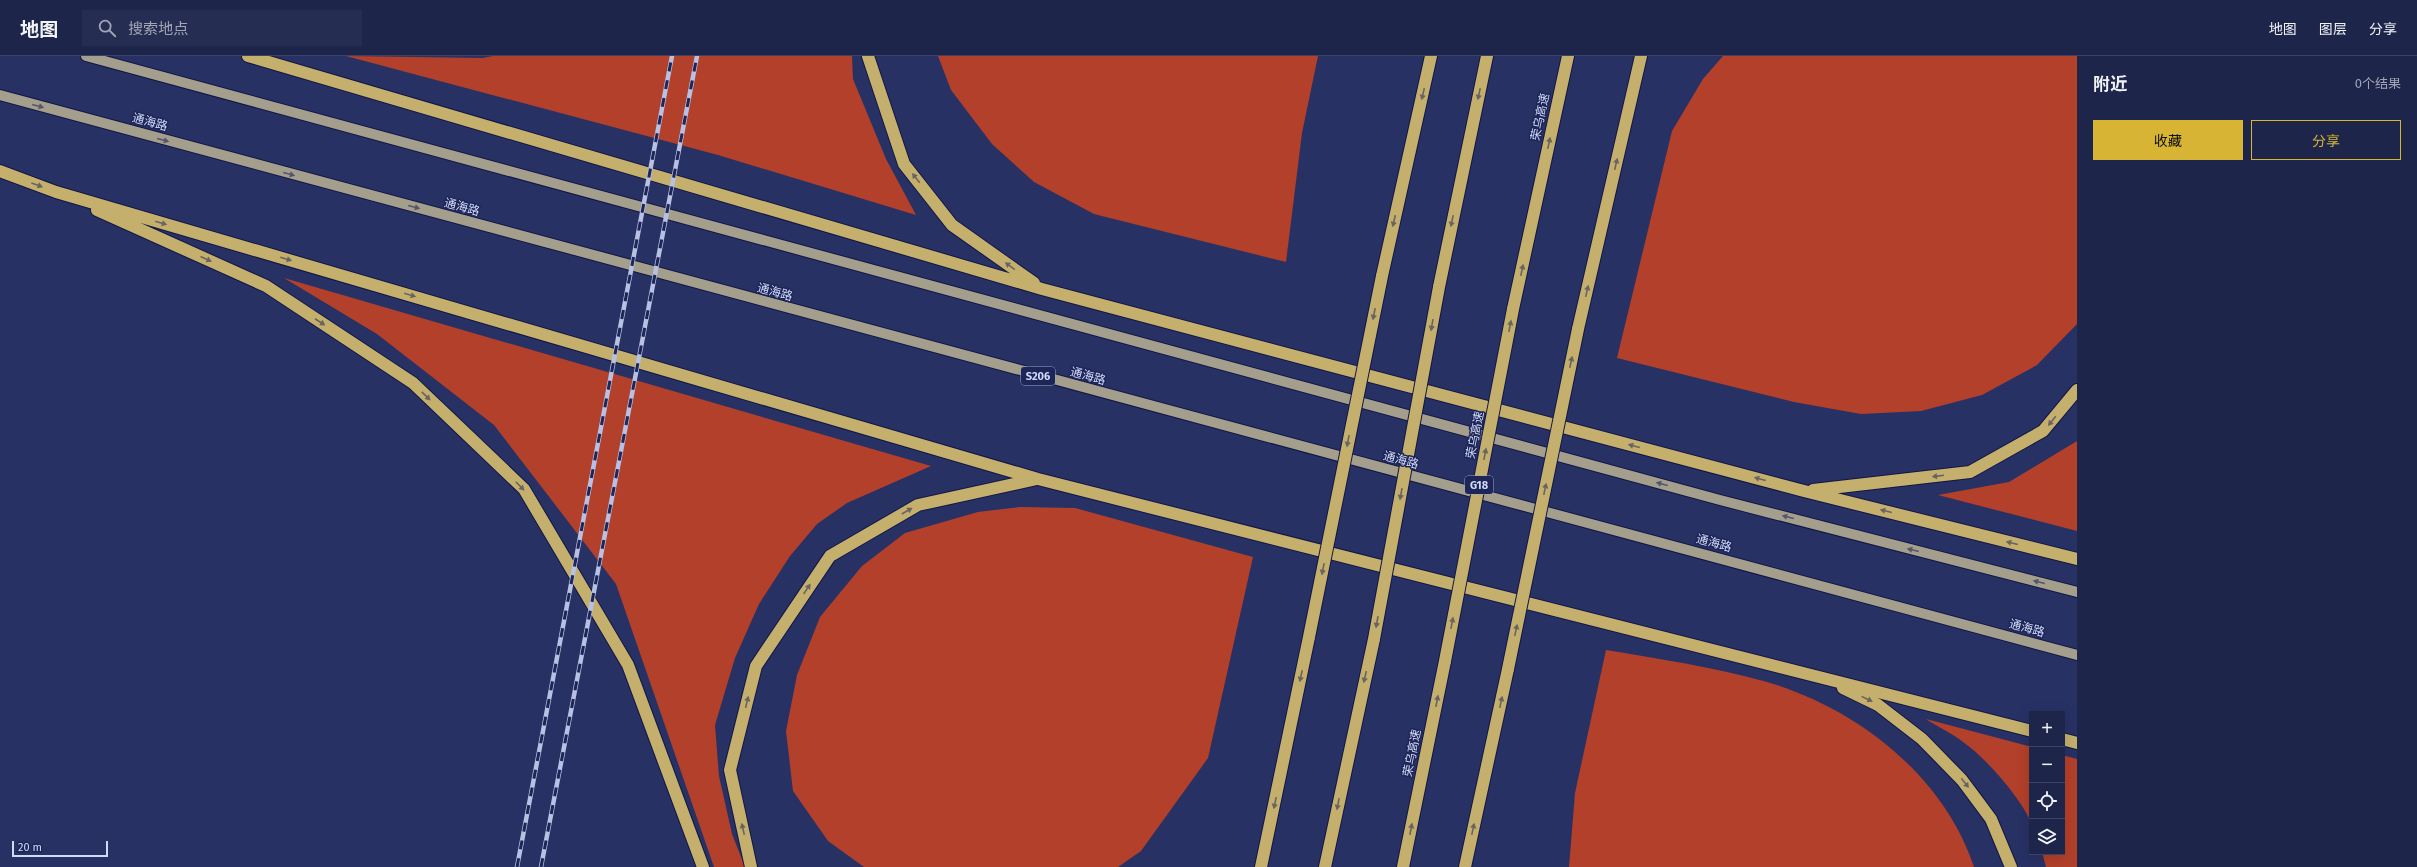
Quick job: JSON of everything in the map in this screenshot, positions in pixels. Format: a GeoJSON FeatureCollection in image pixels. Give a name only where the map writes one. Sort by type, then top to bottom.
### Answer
{"type":"FeatureCollection","features":[{"type":"Feature","properties":{"kind":"highway"},"geometry":{"type":"LineString","coordinates":[[248,56],[1042,289],[1804,491],[2077,559]]}},
{"type":"Feature","properties":{"kind":"highway"},"geometry":{"type":"LineString","coordinates":[[868,56],[904,164],[952,225],[1042,289]]}},
{"type":"Feature","properties":{"kind":"highway"},"geometry":{"type":"LineString","coordinates":[[1261,867],[1382,276],[1431,56]]}},
{"type":"Feature","properties":{"kind":"highway"},"geometry":{"type":"LineString","coordinates":[[1325,867],[1374,639],[1439,287],[1487,56]]}},
{"type":"Feature","properties":{"kind":"highway","name":"荣乌高速"},"geometry":{"type":"LineString","coordinates":[[1403,867],[1514,308],[1568,56]]}},
{"type":"Feature","properties":{"kind":"highway"},"geometry":{"type":"LineString","coordinates":[[1465,867],[1508,669],[1578,329],[1641,56]]}},
{"type":"Feature","properties":{"kind":"highway"},"geometry":{"type":"LineString","coordinates":[[0,171],[56,192],[266,286],[412,383],[524,489],[628,665],[703,867]]}},
{"type":"Feature","properties":{"kind":"highway"},"geometry":{"type":"LineString","coordinates":[[56,192],[1038,479],[1819,676],[2029,731]]}},
{"type":"Feature","properties":{"kind":"highway"},"geometry":{"type":"LineString","coordinates":[[1804,491],[1970,472],[2044,432],[2077,390]]}},
{"type":"Feature","properties":{"kind":"highway"},"geometry":{"type":"LineString","coordinates":[[751,867],[730,770],[756,666],[830,556],[918,505],[1038,479]]}},
{"type":"Feature","properties":{"kind":"highway"},"geometry":{"type":"LineString","coordinates":[[1819,676],[1878,705],[1922,739],[1962,780],[1991,819],[2011,867]]}},
{"type":"Feature","properties":{"kind":"highway"},"geometry":{"type":"LineString","coordinates":[[2065,740],[2077,743]]}},
{"type":"Feature","properties":{"kind":"main road"},"geometry":{"type":"LineString","coordinates":[[86,56],[1720,500],[2077,592]]}},
{"type":"Feature","properties":{"kind":"main road","name":"通海路"},"geometry":{"type":"LineString","coordinates":[[0,96],[2077,655]]}},
{"type":"Feature","properties":{"kind":"shaded area"},"geometry":{"type":"Polygon","coordinates":[[[346,56],[482,58],[493,56],[852,56],[853,79],[886,159],[916,215],[718,155],[346,56]]]}},
{"type":"Feature","properties":{"kind":"shaded area"},"geometry":{"type":"Polygon","coordinates":[[[938,56],[1318,56],[1302,133],[1286,262],[1094,214],[1034,182],[992,144],[951,90],[938,56]]]}},
{"type":"Feature","properties":{"kind":"shaded area"},"geometry":{"type":"Polygon","coordinates":[[[1723,56],[2077,56],[2077,324],[2037,365],[1982,395],[1921,411],[1861,414],[1794,402],[1617,358],[1672,131],[1703,79],[1723,56]]]}},
{"type":"Feature","properties":{"kind":"shaded area"},"geometry":{"type":"Polygon","coordinates":[[[284,278],[931,466],[847,503],[817,524],[790,556],[759,604],[735,658],[715,725],[719,776],[732,834],[745,867],[714,867],[616,584],[494,425],[377,334],[284,278]]]}},
{"type":"Feature","properties":{"kind":"shaded area"},"geometry":{"type":"Polygon","coordinates":[[[2077,441],[2077,531],[1938,495],[2009,482],[2077,441]]]}},
{"type":"Feature","properties":{"kind":"shaded area"},"geometry":{"type":"Polygon","coordinates":[[[1020,507],[1075,508],[1253,557],[1208,758],[1141,851],[1118,867],[864,867],[828,841],[793,791],[786,731],[797,675],[820,617],[862,566],[905,533],[978,512],[1020,507]]]}},
{"type":"Feature","properties":{"kind":"shaded area"},"geometry":{"type":"Polygon","coordinates":[[[1606,650],[1687,664],[1767,682],[1801,694],[1833,709],[1864,728],[1893,750],[1919,775],[1942,803],[1960,834],[1974,867],[1569,867],[1575,793],[1606,650]]]}},
{"type":"Feature","properties":{"kind":"shaded area"},"geometry":{"type":"Polygon","coordinates":[[[1926,719],[2029,746],[2029,819],[2021,804],[1992,768],[1972,749],[1950,733],[1926,719]]]}},
{"type":"Feature","properties":{"kind":"shaded area"},"geometry":{"type":"Polygon","coordinates":[[[2065,756],[2077,759],[2077,867],[2046,867],[2043,855],[2065,855],[2065,756]]]}},
{"type":"Feature","properties":{"kind":"railway"},"geometry":{"type":"LineString","coordinates":[[517,867],[672,56]]}},
{"type":"Feature","properties":{"kind":"railway"},"geometry":{"type":"LineString","coordinates":[[541,867],[697,56]]}}]}
